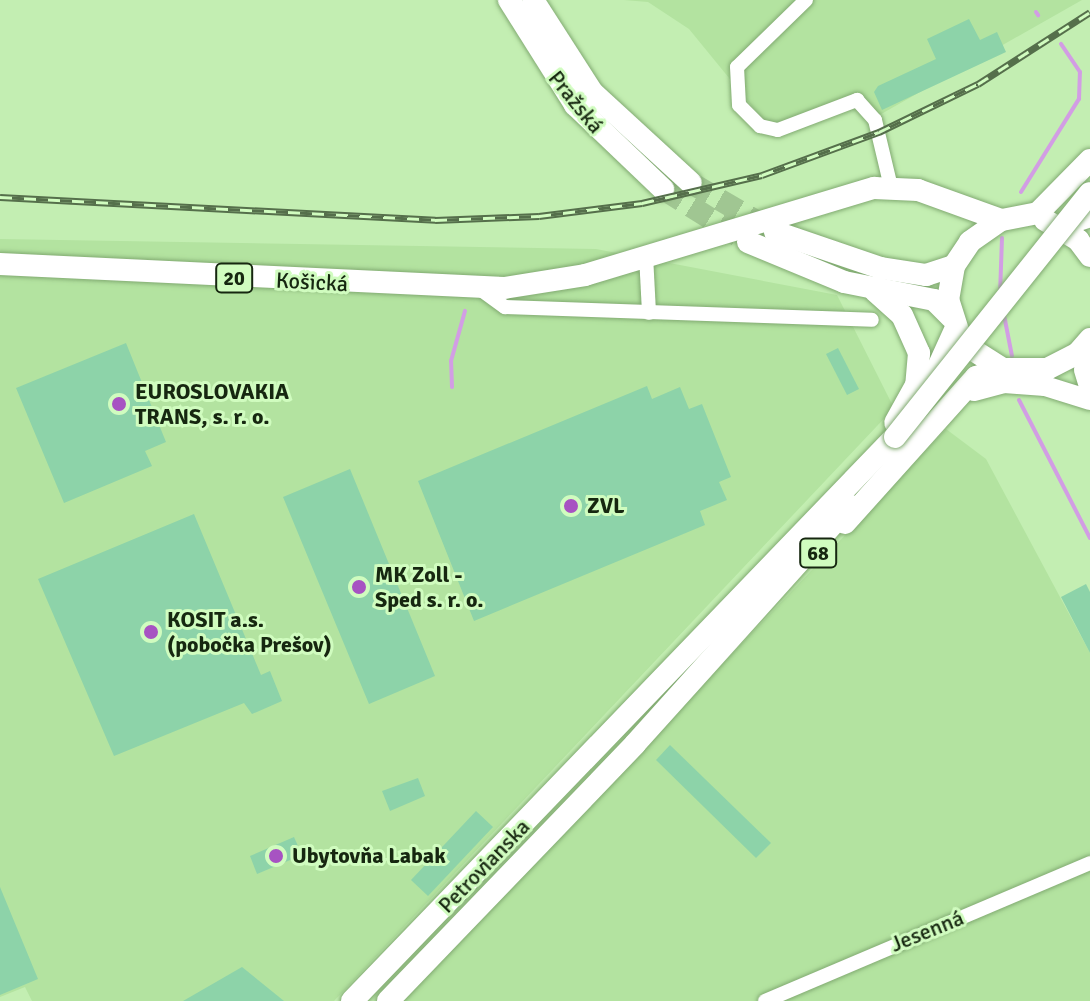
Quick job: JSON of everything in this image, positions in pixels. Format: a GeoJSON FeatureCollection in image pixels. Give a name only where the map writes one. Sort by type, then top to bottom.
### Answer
{"type":"FeatureCollection","features":[{"type":"Feature","properties":{"kind":"main road","name":"Pražská"},"geometry":{"type":"LineString","coordinates":[[509,0],[575,105],[663,189]]}},
{"type":"Feature","properties":{"kind":"main road","name":"Pražská"},"geometry":{"type":"LineString","coordinates":[[533,0],[592,92],[691,183]]}},
{"type":"Feature","properties":{"kind":"main road"},"geometry":{"type":"LineString","coordinates":[[775,232],[881,268],[926,275],[956,262],[1010,219],[1053,203],[1090,160]]}},
{"type":"Feature","properties":{"kind":"main road","name":"Košická"},"geometry":{"type":"LineString","coordinates":[[0,264],[480,289],[545,283],[799,207],[891,187],[1010,219],[1060,226]]}},
{"type":"Feature","properties":{"kind":"main road"},"geometry":{"type":"LineString","coordinates":[[898,435],[1090,193]]}},
{"type":"Feature","properties":{"kind":"main road"},"geometry":{"type":"LineString","coordinates":[[898,435],[944,364],[953,323],[960,235],[947,201]]}},
{"type":"Feature","properties":{"kind":"main road"},"geometry":{"type":"LineString","coordinates":[[635,744],[898,435],[1090,216]]}},
{"type":"Feature","properties":{"kind":"main road"},"geometry":{"type":"LineString","coordinates":[[1090,216],[1060,226],[1090,256]]}},
{"type":"Feature","properties":{"kind":"main road"},"geometry":{"type":"LineString","coordinates":[[748,242],[875,291],[934,300],[974,354],[1003,369],[1032,374],[1063,362],[1090,340]]}},
{"type":"Feature","properties":{"kind":"main road"},"geometry":{"type":"LineString","coordinates":[[875,291],[902,315],[919,353],[916,385],[898,435]]}},
{"type":"Feature","properties":{"kind":"main road","name":"68"},"geometry":{"type":"LineString","coordinates":[[635,744],[714,669],[976,377],[1003,369]]}},
{"type":"Feature","properties":{"kind":"main road","name":"Petrovianska"},"geometry":{"type":"LineString","coordinates":[[352,1001],[616,731],[898,435]]}},
{"type":"Feature","properties":{"kind":"main road","name":"Petrovianska"},"geometry":{"type":"LineString","coordinates":[[388,1001],[635,744]]}},
{"type":"Feature","properties":{"kind":"street"},"geometry":{"type":"LineString","coordinates":[[806,0],[737,67],[739,105],[760,126],[778,130],[857,100],[879,132],[891,187]]}},
{"type":"Feature","properties":{"kind":"street"},"geometry":{"type":"LineString","coordinates":[[646,255],[649,313]]}},
{"type":"Feature","properties":{"kind":"street","name":"Košická"},"geometry":{"type":"LineString","coordinates":[[480,289],[505,307],[872,320]]}},
{"type":"Feature","properties":{"kind":"street"},"geometry":{"type":"LineString","coordinates":[[1090,340],[1084,370],[1090,390]]}},
{"type":"Feature","properties":{"kind":"street"},"geometry":{"type":"LineString","coordinates":[[1032,374],[1090,400]]}},
{"type":"Feature","properties":{"kind":"street"},"geometry":{"type":"LineString","coordinates":[[948,409],[996,382],[1045,386],[1090,400]]}},
{"type":"Feature","properties":{"kind":"street","name":"Jesenná"},"geometry":{"type":"LineString","coordinates":[[765,1001],[1090,863]]}},
{"type":"Feature","properties":{"kind":"shaded area"},"geometry":{"type":"Polygon","coordinates":[[[624,0],[1082,0],[876,117],[862,99],[774,133],[689,29],[648,2],[624,0]]]}},
{"type":"Feature","properties":{"kind":"shaded area"},"geometry":{"type":"Polygon","coordinates":[[[0,239],[596,249],[837,295],[894,408],[334,1001],[32,1001],[25,987],[0,997],[0,239]]]}},
{"type":"Feature","properties":{"kind":"shaded area"},"geometry":{"type":"Polygon","coordinates":[[[946,429],[986,459],[1090,653],[1090,1001],[402,1001],[946,429]]]}},
{"type":"Feature","properties":{"kind":"building"},"geometry":{"type":"Polygon","coordinates":[[[969,19],[980,40],[997,32],[1006,52],[882,110],[874,92],[878,86],[936,59],[927,39],[969,19]]]}},
{"type":"Feature","properties":{"kind":"building"},"geometry":{"type":"Polygon","coordinates":[[[126,343],[166,442],[145,451],[152,466],[64,503],[16,388],[126,343]]]}},
{"type":"Feature","properties":{"kind":"building"},"geometry":{"type":"Polygon","coordinates":[[[838,348],[859,389],[847,395],[826,354],[838,348]]]}},
{"type":"Feature","properties":{"kind":"building","name":"ZVL"},"geometry":{"type":"Polygon","coordinates":[[[647,386],[652,399],[680,387],[689,409],[702,404],[731,477],[719,482],[727,500],[700,511],[705,525],[474,621],[418,481],[647,386]]]}},
{"type":"Feature","properties":{"kind":"building","name":"MK Zoll - Sped s. r. o."},"geometry":{"type":"Polygon","coordinates":[[[350,469],[435,676],[369,704],[283,497],[350,469]]]}},
{"type":"Feature","properties":{"kind":"building","name":"KOSIT a.s. (pobočka Prešov)"},"geometry":{"type":"Polygon","coordinates":[[[194,514],[261,675],[270,671],[282,701],[252,714],[244,703],[114,756],[38,579],[194,514]]]}},
{"type":"Feature","properties":{"kind":"building"},"geometry":{"type":"Polygon","coordinates":[[[1086,584],[1090,592],[1090,653],[1061,597],[1086,584]]]}},
{"type":"Feature","properties":{"kind":"building"},"geometry":{"type":"Polygon","coordinates":[[[670,745],[771,843],[756,858],[656,760],[670,745]]]}},
{"type":"Feature","properties":{"kind":"building"},"geometry":{"type":"Polygon","coordinates":[[[418,778],[425,796],[390,811],[382,791],[418,778]]]}},
{"type":"Feature","properties":{"kind":"building"},"geometry":{"type":"Polygon","coordinates":[[[476,811],[493,827],[428,896],[411,880],[476,811]]]}},
{"type":"Feature","properties":{"kind":"building","name":"Ubytovňa Labak"},"geometry":{"type":"Polygon","coordinates":[[[294,837],[302,855],[257,874],[250,856],[294,837]]]}},
{"type":"Feature","properties":{"kind":"building"},"geometry":{"type":"Polygon","coordinates":[[[0,887],[38,979],[0,995],[0,887]]]}},
{"type":"Feature","properties":{"kind":"building"},"geometry":{"type":"Polygon","coordinates":[[[242,967],[284,1001],[183,1001],[242,967]]]}},
{"type":"Feature","properties":{"kind":"waterway"},"geometry":{"type":"LineString","coordinates":[[1021,192],[1079,99],[1080,72],[1061,44]]}},
{"type":"Feature","properties":{"kind":"waterway"},"geometry":{"type":"LineString","coordinates":[[1000,295],[1002,238]]}},
{"type":"Feature","properties":{"kind":"waterway"},"geometry":{"type":"LineString","coordinates":[[452,387],[451,361],[465,311]]}},
{"type":"Feature","properties":{"kind":"waterway"},"geometry":{"type":"LineString","coordinates":[[1004,315],[1012,356]]}},
{"type":"Feature","properties":{"kind":"waterway"},"geometry":{"type":"LineString","coordinates":[[1019,400],[1090,538]]}},
{"type":"Feature","properties":{"kind":"tunnel"},"geometry":{"type":"LineString","coordinates":[[691,183],[770,229]]}},
{"type":"Feature","properties":{"kind":"tunnel"},"geometry":{"type":"LineString","coordinates":[[663,189],[743,239]]}},
{"type":"Feature","properties":{"kind":"railway"},"geometry":{"type":"LineString","coordinates":[[0,197],[435,220],[539,216],[642,203],[762,175],[879,132],[978,84],[1090,12]]}},
{"type":"Feature","properties":{"kind":"place","name":"EUROSLOVAKIA TRANS, s. r. o."},"geometry":{"type":"Point","coordinates":[119,404]}},
{"type":"Feature","properties":{"kind":"place","name":"ZVL"},"geometry":{"type":"Point","coordinates":[571,506]}},
{"type":"Feature","properties":{"kind":"place","name":"MK Zoll - Sped s. r. o."},"geometry":{"type":"Point","coordinates":[359,587]}},
{"type":"Feature","properties":{"kind":"place","name":"KOSIT a.s. (pobočka Prešov)"},"geometry":{"type":"Point","coordinates":[151,632]}},
{"type":"Feature","properties":{"kind":"place","name":"Ubytovňa Labak"},"geometry":{"type":"Point","coordinates":[276,856]}}]}
